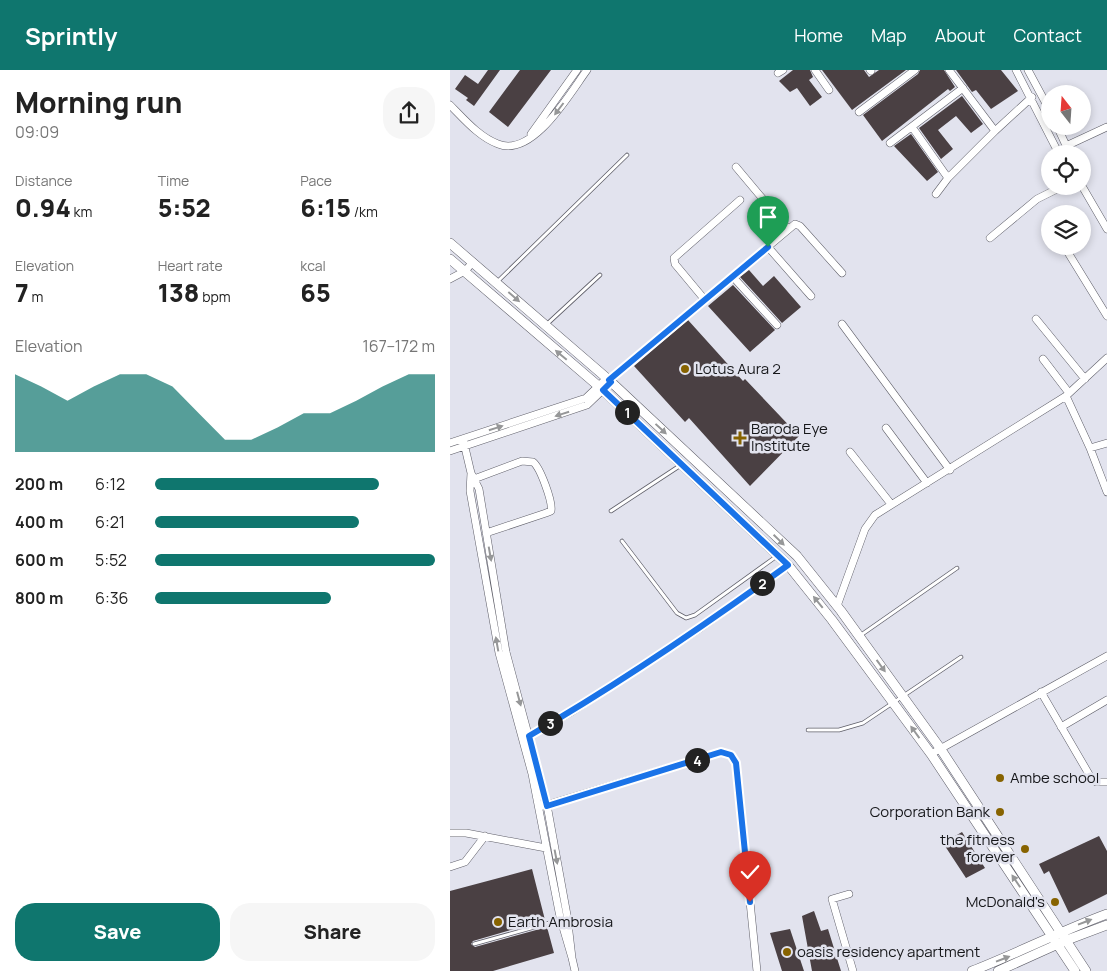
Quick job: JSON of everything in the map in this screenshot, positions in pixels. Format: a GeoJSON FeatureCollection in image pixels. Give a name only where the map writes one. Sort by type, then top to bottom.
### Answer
{"type":"FeatureCollection","features":[{"type":"Feature","properties":{"kind":"main road"},"geometry":{"type":"LineString","coordinates":[[450,243],[609,380],[796,556],[837,606],[940,748],[1062,931],[1086,971]]}},
{"type":"Feature","properties":{"kind":"main road"},"geometry":{"type":"LineString","coordinates":[[450,259],[601,388],[788,565],[931,754],[1075,971]]}},
{"type":"Feature","properties":{"kind":"main road"},"geometry":{"type":"LineString","coordinates":[[998,971],[1055,940],[1062,931],[1107,914]]}},
{"type":"Feature","properties":{"kind":"main road"},"geometry":{"type":"LineString","coordinates":[[972,971],[1055,940],[1067,940],[1107,925]]}},
{"type":"Feature","properties":{"kind":"street"},"geometry":{"type":"LineString","coordinates":[[525,143],[577,70]]}},
{"type":"Feature","properties":{"kind":"street"},"geometry":{"type":"LineString","coordinates":[[450,105],[487,138],[499,145],[511,146],[525,143],[548,122],[587,70]]}},
{"type":"Feature","properties":{"kind":"street"},"geometry":{"type":"LineString","coordinates":[[815,70],[829,90]]}},
{"type":"Feature","properties":{"kind":"street"},"geometry":{"type":"LineString","coordinates":[[859,112],[915,70]]}},
{"type":"Feature","properties":{"kind":"street"},"geometry":{"type":"LineString","coordinates":[[949,70],[995,131]]}},
{"type":"Feature","properties":{"kind":"street"},"geometry":{"type":"LineString","coordinates":[[1016,70],[1032,97],[1055,145]]}},
{"type":"Feature","properties":{"kind":"street"},"geometry":{"type":"LineString","coordinates":[[1028,70],[1041,94]]}},
{"type":"Feature","properties":{"kind":"street"},"geometry":{"type":"LineString","coordinates":[[890,143],[962,88]]}},
{"type":"Feature","properties":{"kind":"street"},"geometry":{"type":"LineString","coordinates":[[936,194],[948,178],[1032,97]]}},
{"type":"Feature","properties":{"kind":"street"},"geometry":{"type":"LineString","coordinates":[[912,127],[948,178]]}},
{"type":"Feature","properties":{"kind":"street"},"geometry":{"type":"LineString","coordinates":[[1068,145],[1107,127]]}},
{"type":"Feature","properties":{"kind":"street"},"geometry":{"type":"LineString","coordinates":[[736,167],[788,229]]}},
{"type":"Feature","properties":{"kind":"street"},"geometry":{"type":"LineString","coordinates":[[990,238],[1037,199],[1045,195]]}},
{"type":"Feature","properties":{"kind":"street"},"geometry":{"type":"LineString","coordinates":[[1087,195],[1107,229]]}},
{"type":"Feature","properties":{"kind":"street"},"geometry":{"type":"LineString","coordinates":[[705,300],[675,264],[674,258],[740,200]]}},
{"type":"Feature","properties":{"kind":"street"},"geometry":{"type":"LineString","coordinates":[[450,451],[464,442],[586,398],[601,388],[795,224],[800,226],[842,273]]}},
{"type":"Feature","properties":{"kind":"street"},"geometry":{"type":"LineString","coordinates":[[768,247],[810,296]]}},
{"type":"Feature","properties":{"kind":"street"},"geometry":{"type":"LineString","coordinates":[[1070,255],[1107,316]]}},
{"type":"Feature","properties":{"kind":"street"},"geometry":{"type":"LineString","coordinates":[[450,279],[464,271],[473,262]]}},
{"type":"Feature","properties":{"kind":"street"},"geometry":{"type":"LineString","coordinates":[[733,277],[778,325]]}},
{"type":"Feature","properties":{"kind":"street"},"geometry":{"type":"LineString","coordinates":[[1036,319],[1085,379]]}},
{"type":"Feature","properties":{"kind":"street"},"geometry":{"type":"LineString","coordinates":[[842,324],[950,470]]}},
{"type":"Feature","properties":{"kind":"street"},"geometry":{"type":"LineString","coordinates":[[837,606],[865,529],[875,515],[950,470],[1067,394],[1107,358]]}},
{"type":"Feature","properties":{"kind":"street"},"geometry":{"type":"LineString","coordinates":[[1043,359],[1067,394],[1107,492]]}},
{"type":"Feature","properties":{"kind":"street"},"geometry":{"type":"LineString","coordinates":[[886,428],[927,483]]}},
{"type":"Feature","properties":{"kind":"street"},"geometry":{"type":"LineString","coordinates":[[450,443],[464,442]]}},
{"type":"Feature","properties":{"kind":"street"},"geometry":{"type":"LineString","coordinates":[[464,442],[473,476],[479,489],[506,652],[526,737],[560,920],[575,971]]}},
{"type":"Feature","properties":{"kind":"street"},"geometry":{"type":"LineString","coordinates":[[1090,448],[1107,443]]}},
{"type":"Feature","properties":{"kind":"street"},"geometry":{"type":"LineString","coordinates":[[850,452],[891,504]]}},
{"type":"Feature","properties":{"kind":"street"},"geometry":{"type":"LineString","coordinates":[[473,476],[522,461],[533,462],[538,468],[552,504],[550,511],[546,513],[486,532]]}},
{"type":"Feature","properties":{"kind":"street"},"geometry":{"type":"LineString","coordinates":[[473,476],[470,491],[499,653],[547,806],[567,915],[572,958]]}},
{"type":"Feature","properties":{"kind":"street"},"geometry":{"type":"LineString","coordinates":[[526,737],[700,629],[788,565]]}},
{"type":"Feature","properties":{"kind":"street"},"geometry":{"type":"LineString","coordinates":[[931,754],[1107,656]]}},
{"type":"Feature","properties":{"kind":"street"},"geometry":{"type":"LineString","coordinates":[[1041,692],[1092,779],[1107,782]]}},
{"type":"Feature","properties":{"kind":"street"},"geometry":{"type":"LineString","coordinates":[[1061,727],[1107,700]]}},
{"type":"Feature","properties":{"kind":"street"},"geometry":{"type":"LineString","coordinates":[[538,807],[547,806],[721,752],[731,755],[736,763],[756,971]]}},
{"type":"Feature","properties":{"kind":"street"},"geometry":{"type":"LineString","coordinates":[[450,832],[485,836],[546,848]]}},
{"type":"Feature","properties":{"kind":"street"},"geometry":{"type":"LineString","coordinates":[[450,867],[465,862],[485,836]]}},
{"type":"Feature","properties":{"kind":"street"},"geometry":{"type":"LineString","coordinates":[[848,894],[832,899],[853,971]]}},
{"type":"Feature","properties":{"kind":"lane"},"geometry":{"type":"LineString","coordinates":[[497,283],[627,155]]}},
{"type":"Feature","properties":{"kind":"lane"},"geometry":{"type":"LineString","coordinates":[[546,325],[600,275]]}},
{"type":"Feature","properties":{"kind":"lane"},"geometry":{"type":"LineString","coordinates":[[611,511],[682,464]]}},
{"type":"Feature","properties":{"kind":"lane"},"geometry":{"type":"LineString","coordinates":[[622,541],[677,613],[686,618],[695,615],[779,556]]}},
{"type":"Feature","properties":{"kind":"lane"},"geometry":{"type":"LineString","coordinates":[[859,636],[957,568]]}},
{"type":"Feature","properties":{"kind":"lane"},"geometry":{"type":"LineString","coordinates":[[808,730],[839,730],[855,726],[904,698],[962,657]]}},
{"type":"Feature","properties":{"kind":"lane"},"geometry":{"type":"LineString","coordinates":[[474,944],[560,920]]}},
{"type":"Feature","properties":{"kind":"building"},"geometry":{"type":"Polygon","coordinates":[[[488,70],[500,70],[474,106],[466,100],[468,98],[455,89],[465,75],[478,84],[488,70]]]}},
{"type":"Feature","properties":{"kind":"building"},"geometry":{"type":"Polygon","coordinates":[[[520,70],[551,70],[508,127],[489,112],[520,70]]]}},
{"type":"Feature","properties":{"kind":"building"},"geometry":{"type":"Polygon","coordinates":[[[793,70],[810,70],[813,77],[809,80],[822,97],[810,106],[797,88],[790,92],[779,81],[793,70]]]}},
{"type":"Feature","properties":{"kind":"building"},"geometry":{"type":"Polygon","coordinates":[[[822,70],[864,70],[869,77],[879,70],[906,70],[852,110],[822,70]]]}},
{"type":"Feature","properties":{"kind":"building"},"geometry":{"type":"Polygon","coordinates":[[[920,70],[944,70],[955,87],[950,91],[948,89],[882,141],[863,115],[918,74],[920,70]]]}},
{"type":"Feature","properties":{"kind":"building"},"geometry":{"type":"Polygon","coordinates":[[[956,70],[1001,70],[1018,91],[991,109],[976,90],[972,92],[956,70]]]}},
{"type":"Feature","properties":{"kind":"building"},"geometry":{"type":"Polygon","coordinates":[[[962,96],[983,124],[971,133],[956,116],[938,130],[953,149],[941,159],[919,128],[962,96]]]}},
{"type":"Feature","properties":{"kind":"building"},"geometry":{"type":"Polygon","coordinates":[[[911,134],[938,172],[927,181],[894,146],[911,134]]]}},
{"type":"Feature","properties":{"kind":"building"},"geometry":{"type":"Polygon","coordinates":[[[749,270],[763,286],[774,276],[801,307],[782,323],[740,277],[749,270]]]}},
{"type":"Feature","properties":{"kind":"building"},"geometry":{"type":"Polygon","coordinates":[[[733,285],[775,330],[750,352],[708,306],[733,285]]]}},
{"type":"Feature","properties":{"kind":"building"},"geometry":{"type":"Polygon","coordinates":[[[688,320],[743,381],[745,379],[799,436],[750,486],[689,418],[685,422],[634,366],[688,320]]]}},
{"type":"Feature","properties":{"kind":"building"},"geometry":{"type":"Polygon","coordinates":[[[962,832],[985,868],[966,878],[943,843],[962,832]]]}},
{"type":"Feature","properties":{"kind":"building"},"geometry":{"type":"Polygon","coordinates":[[[1099,836],[1107,851],[1107,894],[1069,913],[1049,871],[1044,874],[1039,864],[1099,836]]]}},
{"type":"Feature","properties":{"kind":"building","name":"Earth Ambrosia"},"geometry":{"type":"Polygon","coordinates":[[[532,869],[545,920],[473,941],[471,944],[475,947],[547,927],[554,953],[493,971],[450,971],[450,891],[532,869]]]}},
{"type":"Feature","properties":{"kind":"building"},"geometry":{"type":"Polygon","coordinates":[[[814,911],[821,931],[828,929],[841,971],[812,971],[802,916],[814,911]]]}},
{"type":"Feature","properties":{"kind":"building","name":"oasis residency apartment"},"geometry":{"type":"Polygon","coordinates":[[[790,929],[804,971],[782,971],[770,933],[790,929]]]}},
{"type":"Feature","properties":{"kind":"place","name":"Lotus Aura 2"},"geometry":{"type":"Point","coordinates":[685,369]}},
{"type":"Feature","properties":{"kind":"place","name":"Baroda Eye Institute"},"geometry":{"type":"Point","coordinates":[740,438]}},
{"type":"Feature","properties":{"kind":"place","name":"Ambe school"},"geometry":{"type":"Point","coordinates":[1000,778]}},
{"type":"Feature","properties":{"kind":"place","name":"Corporation Bank"},"geometry":{"type":"Point","coordinates":[1000,812]}},
{"type":"Feature","properties":{"kind":"place","name":"the fitness forever"},"geometry":{"type":"Point","coordinates":[1025,849]}},
{"type":"Feature","properties":{"kind":"place","name":"McDonald's"},"geometry":{"type":"Point","coordinates":[1055,902]}},
{"type":"Feature","properties":{"kind":"place","name":"Earth Ambrosia"},"geometry":{"type":"Point","coordinates":[498,922]}},
{"type":"Feature","properties":{"kind":"place","name":"oasis residency apartment"},"geometry":{"type":"Point","coordinates":[787,952]}},
{"type":"Feature","properties":{"kind":"route"},"geometry":{"type":"LineString","coordinates":[[750,902],[736,763],[731,755],[721,752],[547,806],[529,736],[700,629],[788,565],[603,390],[611,382],[609,380],[768,247]]}}]}
